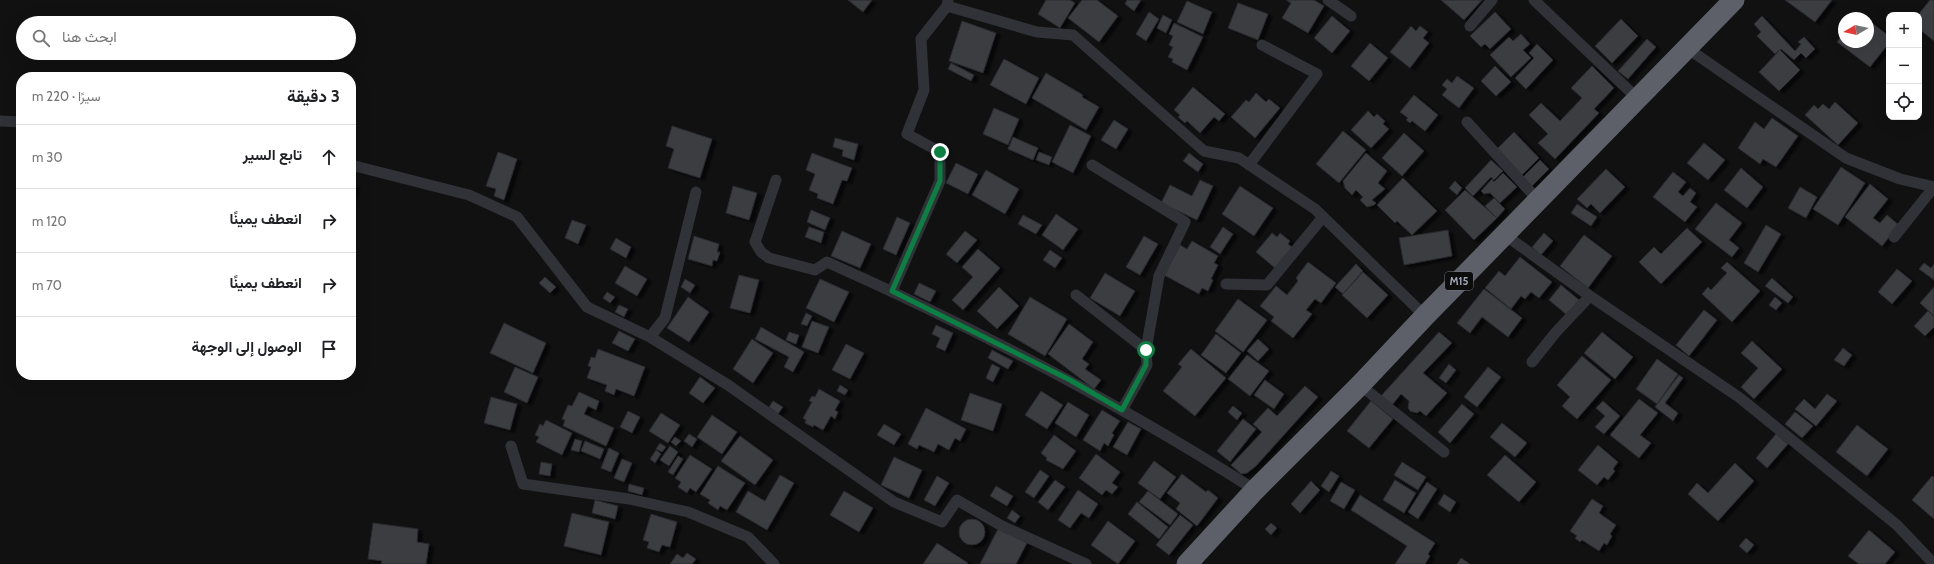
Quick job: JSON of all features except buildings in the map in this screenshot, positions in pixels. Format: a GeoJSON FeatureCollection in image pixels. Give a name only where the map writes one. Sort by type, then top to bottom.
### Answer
{"type":"FeatureCollection","features":[{"type":"Feature","properties":{"kind":"highway","name":"M15"},"geometry":{"type":"LineString","coordinates":[[1189,563],[1255,490],[1360,385],[1425,316],[1734,0]]}},
{"type":"Feature","properties":{"kind":"street"},"geometry":{"type":"LineString","coordinates":[[1328,0],[1351,16]]}},
{"type":"Feature","properties":{"kind":"street"},"geometry":{"type":"LineString","coordinates":[[1470,26],[1492,0]]}},
{"type":"Feature","properties":{"kind":"street"},"geometry":{"type":"LineString","coordinates":[[1534,0],[1638,99]]}},
{"type":"Feature","properties":{"kind":"street"},"geometry":{"type":"LineString","coordinates":[[892,291],[940,181],[940,152],[907,134],[924,90],[921,39],[948,3],[1037,32],[1073,35],[1204,151],[1239,158],[1315,209],[1425,316]]}},
{"type":"Feature","properties":{"kind":"street"},"geometry":{"type":"LineString","coordinates":[[1249,165],[1317,74],[1262,45]]}},
{"type":"Feature","properties":{"kind":"street"},"geometry":{"type":"LineString","coordinates":[[1688,48],[1846,158],[1900,179],[1934,187],[1894,237]]}},
{"type":"Feature","properties":{"kind":"street"},"geometry":{"type":"LineString","coordinates":[[0,121],[16,122]]}},
{"type":"Feature","properties":{"kind":"street"},"geometry":{"type":"LineString","coordinates":[[1467,122],[1538,200]]}},
{"type":"Feature","properties":{"kind":"street"},"geometry":{"type":"LineString","coordinates":[[1092,165],[1185,222],[1159,276],[1146,350],[1146,365],[1122,410]]}},
{"type":"Feature","properties":{"kind":"street"},"geometry":{"type":"LineString","coordinates":[[356,166],[469,195],[517,217],[587,307],[650,336],[728,385],[894,502],[942,522],[957,500],[1002,526],[1086,564]]}},
{"type":"Feature","properties":{"kind":"street"},"geometry":{"type":"LineString","coordinates":[[776,180],[755,242],[761,252],[769,258],[815,270],[827,262],[892,291],[1070,380],[1179,441],[1255,490]]}},
{"type":"Feature","properties":{"kind":"street"},"geometry":{"type":"LineString","coordinates":[[650,336],[665,318],[696,192]]}},
{"type":"Feature","properties":{"kind":"street"},"geometry":{"type":"LineString","coordinates":[[1226,284],[1267,285],[1323,217]]}},
{"type":"Feature","properties":{"kind":"street"},"geometry":{"type":"LineString","coordinates":[[1505,235],[1590,296],[1740,398],[1897,525],[1931,562]]}},
{"type":"Feature","properties":{"kind":"street"},"geometry":{"type":"LineString","coordinates":[[1076,295],[1146,350]]}},
{"type":"Feature","properties":{"kind":"street"},"geometry":{"type":"LineString","coordinates":[[1532,362],[1556,332],[1590,296]]}},
{"type":"Feature","properties":{"kind":"street"},"geometry":{"type":"LineString","coordinates":[[1360,385],[1444,452]]}},
{"type":"Feature","properties":{"kind":"street"},"geometry":{"type":"LineString","coordinates":[[511,446],[523,484],[629,499],[688,512],[748,537],[774,564]]}},
{"type":"Feature","properties":{"kind":"route"},"geometry":{"type":"LineString","coordinates":[[940,152],[940,181],[892,291],[1070,380],[1122,410],[1146,365],[1146,350]]}}]}
